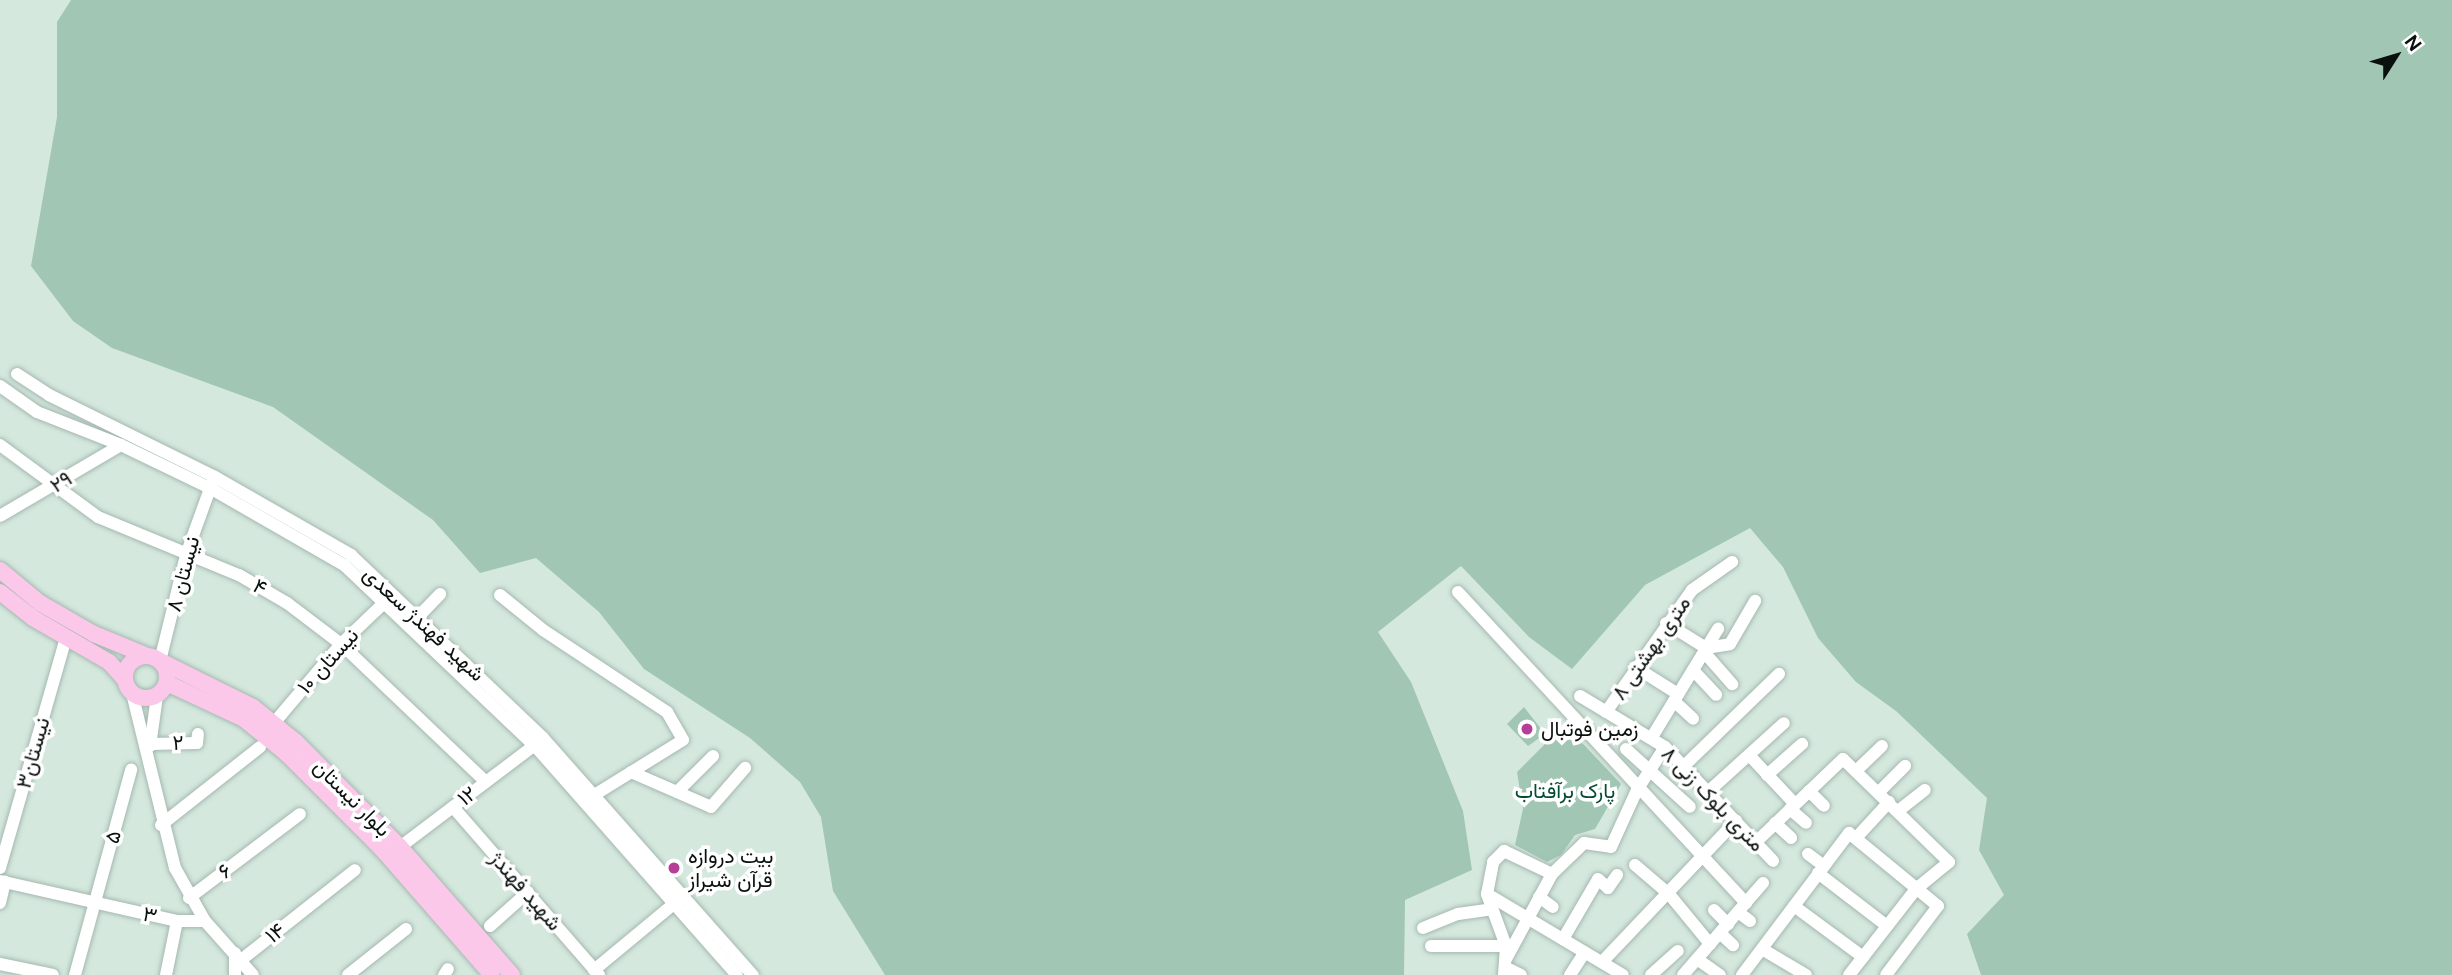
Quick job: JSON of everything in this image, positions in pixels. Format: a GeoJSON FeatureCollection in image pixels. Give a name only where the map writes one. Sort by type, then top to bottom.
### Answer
{"type":"FeatureCollection","features":[{"type":"Feature","properties":{"kind":"main road","name":"بلوار نیستان"},"geometry":{"type":"LineString","coordinates":[[0,570],[50,609],[93,634],[226,692],[274,723],[400,847],[512,975]]}},
{"type":"Feature","properties":{"kind":"main road"},"geometry":{"type":"LineString","coordinates":[[0,592],[66,638],[109,662],[129,686],[144,698],[162,690],[167,671],[153,658],[132,660],[129,686]]}},
{"type":"Feature","properties":{"kind":"main road","name":"بلوار نیستان"},"geometry":{"type":"LineString","coordinates":[[162,690],[244,719],[286,753],[382,849],[492,975]]}},
{"type":"Feature","properties":{"kind":"street","name":"شهید فهندژ سعدی"},"geometry":{"type":"LineString","coordinates":[[17,374],[49,395],[351,555],[418,617],[539,742],[737,975]]}},
{"type":"Feature","properties":{"kind":"street","name":"شهید فهندژ سعدی"},"geometry":{"type":"LineString","coordinates":[[0,386],[37,412],[212,483],[344,565],[596,794],[753,975]]}},
{"type":"Feature","properties":{"kind":"street","name":"۴"},"geometry":{"type":"LineString","coordinates":[[0,445],[98,517],[239,575],[287,603],[341,644],[486,782]]}},
{"type":"Feature","properties":{"kind":"street","name":"۲۹"},"geometry":{"type":"LineString","coordinates":[[0,516],[57,485],[121,445]]}},
{"type":"Feature","properties":{"kind":"street","name":"نیستان ۸"},"geometry":{"type":"LineString","coordinates":[[153,658],[212,483]]}},
{"type":"Feature","properties":{"kind":"street","name":"۸ متری بهشتی"},"geometry":{"type":"LineString","coordinates":[[1606,712],[1666,623],[1692,590],[1732,562]]}},
{"type":"Feature","properties":{"kind":"street"},"geometry":{"type":"LineString","coordinates":[[1458,592],[1637,790],[1701,855],[1727,874],[1750,921]]}},
{"type":"Feature","properties":{"kind":"street"},"geometry":{"type":"LineString","coordinates":[[418,617],[439,594]]}},
{"type":"Feature","properties":{"kind":"street"},"geometry":{"type":"LineString","coordinates":[[500,595],[543,631],[667,712],[683,740],[596,794]]}},
{"type":"Feature","properties":{"kind":"street"},"geometry":{"type":"LineString","coordinates":[[1705,650],[1730,644],[1755,601]]}},
{"type":"Feature","properties":{"kind":"street","name":"نیستان ۱۰"},"geometry":{"type":"LineString","coordinates":[[274,723],[341,644],[385,602]]}},
{"type":"Feature","properties":{"kind":"street"},"geometry":{"type":"LineString","coordinates":[[1666,623],[1705,650],[1732,684]]}},
{"type":"Feature","properties":{"kind":"street"},"geometry":{"type":"LineString","coordinates":[[1652,737],[1718,629]]}},
{"type":"Feature","properties":{"kind":"street","name":"۳نیستان"},"geometry":{"type":"LineString","coordinates":[[0,868],[66,638]]}},
{"type":"Feature","properties":{"kind":"street"},"geometry":{"type":"LineString","coordinates":[[1635,667],[1676,697],[1693,719]]}},
{"type":"Feature","properties":{"kind":"street"},"geometry":{"type":"LineString","coordinates":[[1693,670],[1716,695]]}},
{"type":"Feature","properties":{"kind":"street"},"geometry":{"type":"LineString","coordinates":[[1685,765],[1779,674]]}},
{"type":"Feature","properties":{"kind":"street"},"geometry":{"type":"LineString","coordinates":[[129,686],[149,749],[161,825],[189,898],[205,921],[253,975]]}},
{"type":"Feature","properties":{"kind":"street"},"geometry":{"type":"LineString","coordinates":[[149,749],[162,690]]}},
{"type":"Feature","properties":{"kind":"street","name":"۸ متری بلوک زنی"},"geometry":{"type":"LineString","coordinates":[[1580,696],[1665,747],[1685,765],[1773,861]]}},
{"type":"Feature","properties":{"kind":"street"},"geometry":{"type":"LineString","coordinates":[[1709,791],[1784,723]]}},
{"type":"Feature","properties":{"kind":"street","name":"۲"},"geometry":{"type":"LineString","coordinates":[[149,749],[197,743],[198,734]]}},
{"type":"Feature","properties":{"kind":"street","name":"۱۲"},"geometry":{"type":"LineString","coordinates":[[400,847],[539,742]]}},
{"type":"Feature","properties":{"kind":"street"},"geometry":{"type":"LineString","coordinates":[[1767,775],[1802,744]]}},
{"type":"Feature","properties":{"kind":"street"},"geometry":{"type":"LineString","coordinates":[[1856,771],[1882,746]]}},
{"type":"Feature","properties":{"kind":"street"},"geometry":{"type":"LineString","coordinates":[[161,825],[260,747]]}},
{"type":"Feature","properties":{"kind":"street"},"geometry":{"type":"LineString","coordinates":[[1505,968],[1552,874],[1584,843],[1611,847],[1637,790],[1665,747]]}},
{"type":"Feature","properties":{"kind":"street"},"geometry":{"type":"LineString","coordinates":[[1626,749],[1690,807]]}},
{"type":"Feature","properties":{"kind":"street"},"geometry":{"type":"LineString","coordinates":[[677,792],[713,755]]}},
{"type":"Feature","properties":{"kind":"street"},"geometry":{"type":"LineString","coordinates":[[1749,755],[1806,823]]}},
{"type":"Feature","properties":{"kind":"street"},"geometry":{"type":"LineString","coordinates":[[1756,842],[1843,759],[1949,862],[1916,889],[1849,975]]}},
{"type":"Feature","properties":{"kind":"street"},"geometry":{"type":"LineString","coordinates":[[1879,792],[1905,766]]}},
{"type":"Feature","properties":{"kind":"street"},"geometry":{"type":"LineString","coordinates":[[631,772],[711,807],[745,768]]}},
{"type":"Feature","properties":{"kind":"street","name":"۵"},"geometry":{"type":"LineString","coordinates":[[75,975],[131,770]]}},
{"type":"Feature","properties":{"kind":"street"},"geometry":{"type":"LineString","coordinates":[[1742,975],[1821,870],[1852,835],[1893,806],[1925,790]]}},
{"type":"Feature","properties":{"kind":"street"},"geometry":{"type":"LineString","coordinates":[[1809,791],[1824,806]]}},
{"type":"Feature","properties":{"kind":"street","name":"شهید فهندژ"},"geometry":{"type":"LineString","coordinates":[[453,807],[596,972]]}},
{"type":"Feature","properties":{"kind":"street","name":"۶"},"geometry":{"type":"LineString","coordinates":[[189,898],[300,814]]}},
{"type":"Feature","properties":{"kind":"street"},"geometry":{"type":"LineString","coordinates":[[1602,962],[1669,894],[1701,855],[1737,821]]}},
{"type":"Feature","properties":{"kind":"street"},"geometry":{"type":"LineString","coordinates":[[1775,823],[1791,838]]}},
{"type":"Feature","properties":{"kind":"street"},"geometry":{"type":"LineString","coordinates":[[1852,835],[1938,906],[1886,975]]}},
{"type":"Feature","properties":{"kind":"street"},"geometry":{"type":"LineString","coordinates":[[1505,968],[1506,946],[1487,894],[1493,862],[1504,851],[1552,874]]}},
{"type":"Feature","properties":{"kind":"street"},"geometry":{"type":"LineString","coordinates":[[1808,853],[1821,870],[1887,926]]}},
{"type":"Feature","properties":{"kind":"street"},"geometry":{"type":"LineString","coordinates":[[1635,865],[1669,894],[1710,944]]}},
{"type":"Feature","properties":{"kind":"street","name":"۱۴"},"geometry":{"type":"LineString","coordinates":[[238,957],[355,870]]}},
{"type":"Feature","properties":{"kind":"street"},"geometry":{"type":"LineString","coordinates":[[1563,939],[1598,879],[1608,888],[1617,875]]}},
{"type":"Feature","properties":{"kind":"street"},"geometry":{"type":"LineString","coordinates":[[0,903],[3,881]]}},
{"type":"Feature","properties":{"kind":"street","name":"۳"},"geometry":{"type":"LineString","coordinates":[[3,881],[177,921],[205,921]]}},
{"type":"Feature","properties":{"kind":"street"},"geometry":{"type":"LineString","coordinates":[[1683,975],[1763,883]]}},
{"type":"Feature","properties":{"kind":"street"},"geometry":{"type":"LineString","coordinates":[[490,926],[527,892]]}},
{"type":"Feature","properties":{"kind":"street"},"geometry":{"type":"LineString","coordinates":[[1487,894],[1623,975]]}},
{"type":"Feature","properties":{"kind":"street"},"geometry":{"type":"LineString","coordinates":[[1539,897],[1553,907]]}},
{"type":"Feature","properties":{"kind":"street"},"geometry":{"type":"LineString","coordinates":[[596,972],[675,902]]}},
{"type":"Feature","properties":{"kind":"street"},"geometry":{"type":"LineString","coordinates":[[1794,906],[1863,957]]}},
{"type":"Feature","properties":{"kind":"street"},"geometry":{"type":"LineString","coordinates":[[1423,928],[1458,915],[1492,909]]}},
{"type":"Feature","properties":{"kind":"street"},"geometry":{"type":"LineString","coordinates":[[1714,910],[1733,945]]}},
{"type":"Feature","properties":{"kind":"street"},"geometry":{"type":"LineString","coordinates":[[166,975],[177,921]]}},
{"type":"Feature","properties":{"kind":"street"},"geometry":{"type":"LineString","coordinates":[[353,971],[406,929]]}},
{"type":"Feature","properties":{"kind":"street"},"geometry":{"type":"LineString","coordinates":[[1431,946],[1506,946]]}},
{"type":"Feature","properties":{"kind":"street"},"geometry":{"type":"LineString","coordinates":[[1762,948],[1806,975]]}},
{"type":"Feature","properties":{"kind":"street"},"geometry":{"type":"LineString","coordinates":[[1651,975],[1678,951]]}},
{"type":"Feature","properties":{"kind":"street"},"geometry":{"type":"LineString","coordinates":[[1570,975],[1585,952]]}},
{"type":"Feature","properties":{"kind":"street"},"geometry":{"type":"LineString","coordinates":[[235,975],[238,957]]}},
{"type":"Feature","properties":{"kind":"street"},"geometry":{"type":"LineString","coordinates":[[1697,959],[1720,975]]}},
{"type":"Feature","properties":{"kind":"street"},"geometry":{"type":"LineString","coordinates":[[0,964],[53,975]]}},
{"type":"Feature","properties":{"kind":"street"},"geometry":{"type":"LineString","coordinates":[[1505,968],[1521,975]]}},
{"type":"Feature","properties":{"kind":"green space"},"geometry":{"type":"Polygon","coordinates":[[[71,0],[2452,0],[2452,975],[1981,975],[1967,934],[2004,895],[1979,850],[1987,798],[1896,711],[1856,682],[1818,638],[1783,567],[1750,528],[1645,585],[1572,669],[1529,637],[1461,566],[1378,632],[1411,682],[1463,811],[1472,870],[1405,900],[1404,975],[885,975],[833,891],[821,817],[800,782],[750,738],[644,669],[599,612],[536,558],[480,573],[433,520],[273,407],[112,348],[73,321],[31,266],[57,117],[57,22],[71,0]]]}},
{"type":"Feature","properties":{"kind":"green space","name":"زمین فوتبال"},"geometry":{"type":"Polygon","coordinates":[[[1524,707],[1545,734],[1528,746],[1507,724],[1524,707]]]}},
{"type":"Feature","properties":{"kind":"green space","name":"پارک برآفتاب"},"geometry":{"type":"Polygon","coordinates":[[[1570,730],[1621,784],[1595,829],[1575,835],[1561,855],[1547,862],[1515,845],[1523,809],[1517,772],[1546,743],[1570,730]]]}},
{"type":"Feature","properties":{"kind":"place","name":"زمین فوتبال"},"geometry":{"type":"Point","coordinates":[1527,729]}},
{"type":"Feature","properties":{"kind":"place","name":"بیت دروازه قرآن شیراز"},"geometry":{"type":"Point","coordinates":[674,868]}}]}
